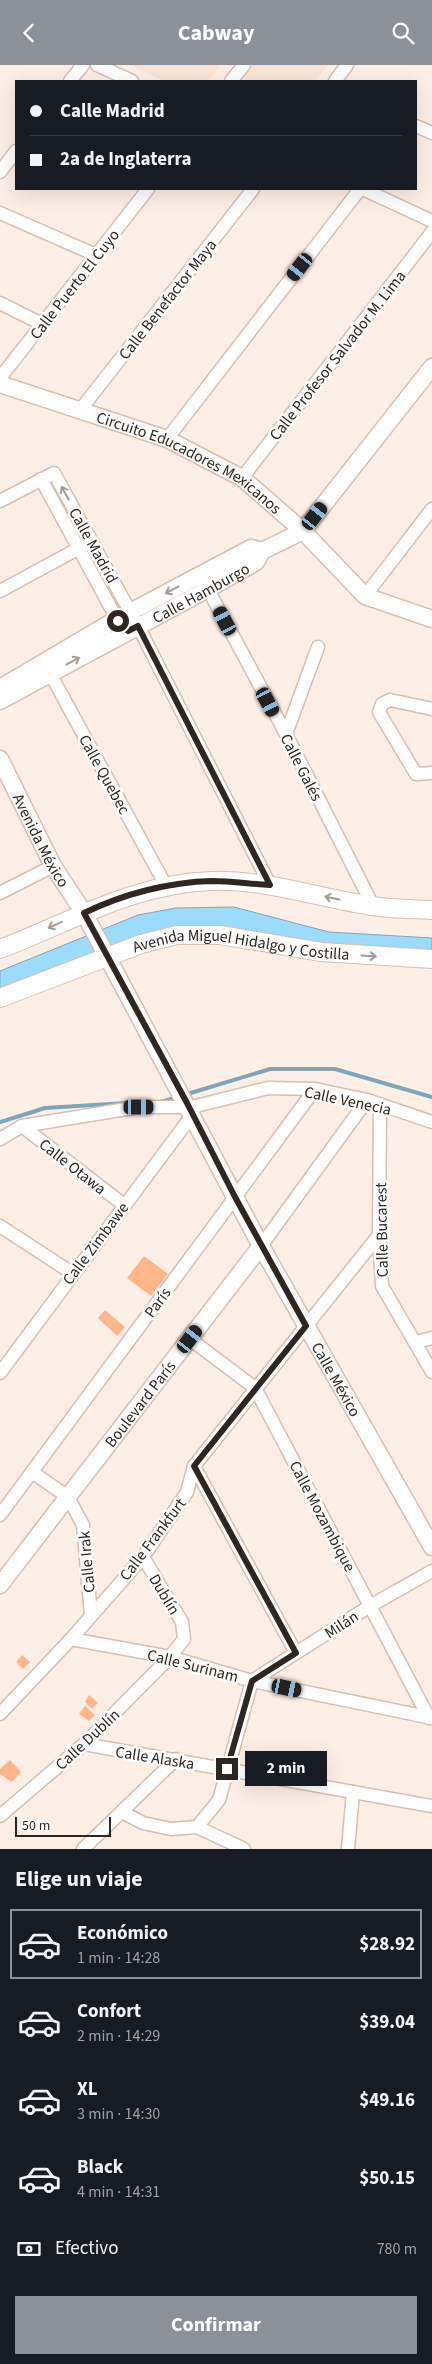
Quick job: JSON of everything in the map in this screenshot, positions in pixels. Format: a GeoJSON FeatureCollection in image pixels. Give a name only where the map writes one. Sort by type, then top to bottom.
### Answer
{"type":"FeatureCollection","features":[{"type":"Feature","properties":{"kind":"main road"},"geometry":{"type":"LineString","coordinates":[[2,945],[86,916],[129,895],[166,886],[212,881],[270,885],[373,907],[432,910]]}},
{"type":"Feature","properties":{"kind":"main road","name":"Avenida Miguel Hidalgo y Costilla"},"geometry":{"type":"LineString","coordinates":[[0,998],[107,956],[141,944],[177,935],[220,935],[321,952],[432,959]]}},
{"type":"Feature","properties":{"kind":"street"},"geometry":{"type":"LineString","coordinates":[[71,80],[83,65]]}},
{"type":"Feature","properties":{"kind":"street"},"geometry":{"type":"LineString","coordinates":[[96,65],[130,80]]}},
{"type":"Feature","properties":{"kind":"street"},"geometry":{"type":"LineString","coordinates":[[232,80],[244,65]]}},
{"type":"Feature","properties":{"kind":"street"},"geometry":{"type":"LineString","coordinates":[[336,80],[347,65]]}},
{"type":"Feature","properties":{"kind":"street"},"geometry":{"type":"LineString","coordinates":[[417,126],[432,133]]}},
{"type":"Feature","properties":{"kind":"street"},"geometry":{"type":"LineString","coordinates":[[0,172],[15,152]]}},
{"type":"Feature","properties":{"kind":"street","name":"Calle Puerto El Cuyo"},"geometry":{"type":"LineString","coordinates":[[0,378],[147,190]]}},
{"type":"Feature","properties":{"kind":"street","name":"Calle Benefactor Maya"},"geometry":{"type":"LineString","coordinates":[[81,409],[252,190]]}},
{"type":"Feature","properties":{"kind":"street"},"geometry":{"type":"LineString","coordinates":[[167,439],[361,190]]}},
{"type":"Feature","properties":{"kind":"street"},"geometry":{"type":"LineString","coordinates":[[364,190],[432,221]]}},
{"type":"Feature","properties":{"kind":"street"},"geometry":{"type":"LineString","coordinates":[[0,213],[96,255]]}},
{"type":"Feature","properties":{"kind":"street","name":"Calle Profesor Salvador M. Lima"},"geometry":{"type":"LineString","coordinates":[[242,478],[432,232]]}},
{"type":"Feature","properties":{"kind":"street"},"geometry":{"type":"LineString","coordinates":[[0,303],[42,324]]}},
{"type":"Feature","properties":{"kind":"street"},"geometry":{"type":"LineString","coordinates":[[303,531],[432,367]]}},
{"type":"Feature","properties":{"kind":"street","name":"Circuito Educadores Mexicanos"},"geometry":{"type":"LineString","coordinates":[[0,384],[81,409],[167,439],[242,478],[303,531],[365,596],[432,619]]}},
{"type":"Feature","properties":{"kind":"street","name":"Calle Madrid"},"geometry":{"type":"LineString","coordinates":[[128,622],[79,548],[41,479],[54,473],[92,541],[128,622],[270,885]]}},
{"type":"Feature","properties":{"kind":"street"},"geometry":{"type":"LineString","coordinates":[[0,501],[41,479]]}},
{"type":"Feature","properties":{"kind":"street"},"geometry":{"type":"LineString","coordinates":[[365,596],[432,509]]}},
{"type":"Feature","properties":{"kind":"street","name":"Calle Hamburgo"},"geometry":{"type":"LineString","coordinates":[[0,701],[47,668],[128,622],[204,582],[256,562],[262,551],[303,531]]}},
{"type":"Feature","properties":{"kind":"street"},"geometry":{"type":"LineString","coordinates":[[0,591],[92,541]]}},
{"type":"Feature","properties":{"kind":"street","name":"Calle Galés"},"geometry":{"type":"LineString","coordinates":[[204,582],[286,734],[373,907]]}},
{"type":"Feature","properties":{"kind":"street"},"geometry":{"type":"LineString","coordinates":[[286,734],[318,647]]}},
{"type":"Feature","properties":{"kind":"street","name":"Calle Hamburgo"},"geometry":{"type":"LineString","coordinates":[[0,688],[47,668]]}},
{"type":"Feature","properties":{"kind":"street","name":"Calle Quebec"},"geometry":{"type":"LineString","coordinates":[[47,668],[166,886]]}},
{"type":"Feature","properties":{"kind":"street"},"geometry":{"type":"LineString","coordinates":[[432,709],[390,700],[382,704],[379,712],[416,774],[432,773]]}},
{"type":"Feature","properties":{"kind":"street","name":"Avenida México"},"geometry":{"type":"LineString","coordinates":[[0,759],[53,866],[86,916]]}},
{"type":"Feature","properties":{"kind":"street"},"geometry":{"type":"LineString","coordinates":[[0,893],[53,866]]}},
{"type":"Feature","properties":{"kind":"street","name":"Calle México"},"geometry":{"type":"LineString","coordinates":[[86,916],[190,1108],[261,1246],[432,1547]]}},
{"type":"Feature","properties":{"kind":"street","name":"Calle Venecia"},"geometry":{"type":"LineString","coordinates":[[0,1139],[22,1126],[139,1107],[190,1108],[268,1088],[315,1089],[373,1102],[432,1122]]}},
{"type":"Feature","properties":{"kind":"street","name":"París"},"geometry":{"type":"LineString","coordinates":[[0,1515],[5,1502],[32,1472],[315,1089]]}},
{"type":"Feature","properties":{"kind":"street","name":"Calle Bucarest"},"geometry":{"type":"LineString","coordinates":[[373,1102],[382,1286],[432,1372]]}},
{"type":"Feature","properties":{"kind":"street","name":"Boulevard París"},"geometry":{"type":"LineString","coordinates":[[0,1585],[373,1102]]}},
{"type":"Feature","properties":{"kind":"street","name":"Calle Zimbawe"},"geometry":{"type":"LineString","coordinates":[[0,1373],[124,1205],[190,1108]]}},
{"type":"Feature","properties":{"kind":"street","name":"Calle Otawa"},"geometry":{"type":"LineString","coordinates":[[22,1126],[124,1205]]}},
{"type":"Feature","properties":{"kind":"street"},"geometry":{"type":"LineString","coordinates":[[0,1227],[72,1273]]}},
{"type":"Feature","properties":{"kind":"street","name":"Calle Frankfurt"},"geometry":{"type":"LineString","coordinates":[[0,1714],[71,1639],[143,1557],[187,1493],[194,1466],[379,1235]]}},
{"type":"Feature","properties":{"kind":"street"},"geometry":{"type":"LineString","coordinates":[[415,1342],[432,1338]]}},
{"type":"Feature","properties":{"kind":"street","name":"Calle Mozambique"},"geometry":{"type":"LineString","coordinates":[[190,1339],[255,1388],[430,1718]]}},
{"type":"Feature","properties":{"kind":"street"},"geometry":{"type":"LineString","coordinates":[[194,1466],[296,1653]]}},
{"type":"Feature","properties":{"kind":"street","name":"Calle Irak"},"geometry":{"type":"LineString","coordinates":[[32,1472],[68,1497],[83,1525],[91,1615]]}},
{"type":"Feature","properties":{"kind":"street","name":"Dublín"},"geometry":{"type":"LineString","coordinates":[[143,1557],[182,1622],[184,1639],[170,1657]]}},
{"type":"Feature","properties":{"kind":"street","name":"Milán"},"geometry":{"type":"LineString","coordinates":[[252,1681],[370,1606],[432,1571]]}},
{"type":"Feature","properties":{"kind":"street","name":"Calle Surinam"},"geometry":{"type":"LineString","coordinates":[[71,1639],[170,1657],[252,1681],[430,1718]]}},
{"type":"Feature","properties":{"kind":"street","name":"Calle Dublín"},"geometry":{"type":"LineString","coordinates":[[0,1816],[84,1744],[170,1657]]}},
{"type":"Feature","properties":{"kind":"street"},"geometry":{"type":"LineString","coordinates":[[197,1827],[219,1800],[252,1681]]}},
{"type":"Feature","properties":{"kind":"street","name":"Calle Alaska"},"geometry":{"type":"LineString","coordinates":[[84,1744],[135,1755],[176,1759],[432,1806]]}},
{"type":"Feature","properties":{"kind":"street"},"geometry":{"type":"LineString","coordinates":[[83,1849],[176,1759]]}},
{"type":"Feature","properties":{"kind":"street"},"geometry":{"type":"LineString","coordinates":[[348,1849],[353,1792]]}},
{"type":"Feature","properties":{"kind":"street"},"geometry":{"type":"LineString","coordinates":[[122,1812],[142,1823],[171,1829],[197,1827],[244,1849]]}},
{"type":"Feature","properties":{"kind":"shaded area"},"geometry":{"type":"Polygon","coordinates":[[[129,65],[221,65],[209,80],[163,80],[129,65]]]}},
{"type":"Feature","properties":{"kind":"shaded area"},"geometry":{"type":"Polygon","coordinates":[[[250,65],[328,65],[316,80],[238,80],[250,65]]]}},
{"type":"Feature","properties":{"kind":"water"},"geometry":{"type":"Polygon","coordinates":[[[234,907],[329,932],[432,938],[432,956],[203,930],[0,995],[0,971],[138,915],[176,908],[234,907]]]}},
{"type":"Feature","properties":{"kind":"building"},"geometry":{"type":"Polygon","coordinates":[[[144,1256],[168,1274],[151,1296],[127,1278],[144,1256]]]}},
{"type":"Feature","properties":{"kind":"building"},"geometry":{"type":"Polygon","coordinates":[[[105,1310],[125,1327],[117,1336],[98,1318],[105,1310]]]}},
{"type":"Feature","properties":{"kind":"building"},"geometry":{"type":"Polygon","coordinates":[[[22,1655],[30,1662],[23,1669],[16,1662],[22,1655]]]}},
{"type":"Feature","properties":{"kind":"building"},"geometry":{"type":"Polygon","coordinates":[[[89,1695],[98,1703],[92,1709],[85,1702],[89,1695]]]}},
{"type":"Feature","properties":{"kind":"building"},"geometry":{"type":"Polygon","coordinates":[[[85,1706],[95,1715],[89,1721],[79,1714],[85,1706]]]}},
{"type":"Feature","properties":{"kind":"building"},"geometry":{"type":"Polygon","coordinates":[[[10,1760],[21,1772],[12,1782],[0,1774],[0,1769],[10,1760]]]}},
{"type":"Feature","properties":{"kind":"waterway"},"geometry":{"type":"LineString","coordinates":[[184,1095],[270,1069],[335,1069],[432,1097]]}},
{"type":"Feature","properties":{"kind":"waterway"},"geometry":{"type":"LineString","coordinates":[[161,1102],[178,1097]]}},
{"type":"Feature","properties":{"kind":"waterway"},"geometry":{"type":"LineString","coordinates":[[0,1122],[45,1108],[126,1103]]}},
{"type":"Feature","properties":{"kind":"route"},"geometry":{"type":"LineString","coordinates":[[118,621],[128,631],[138,626],[270,885],[212,881],[166,886],[129,895],[84,913],[187,1103],[261,1246],[306,1326],[194,1466],[296,1653],[252,1681],[227,1769]]}}]}
